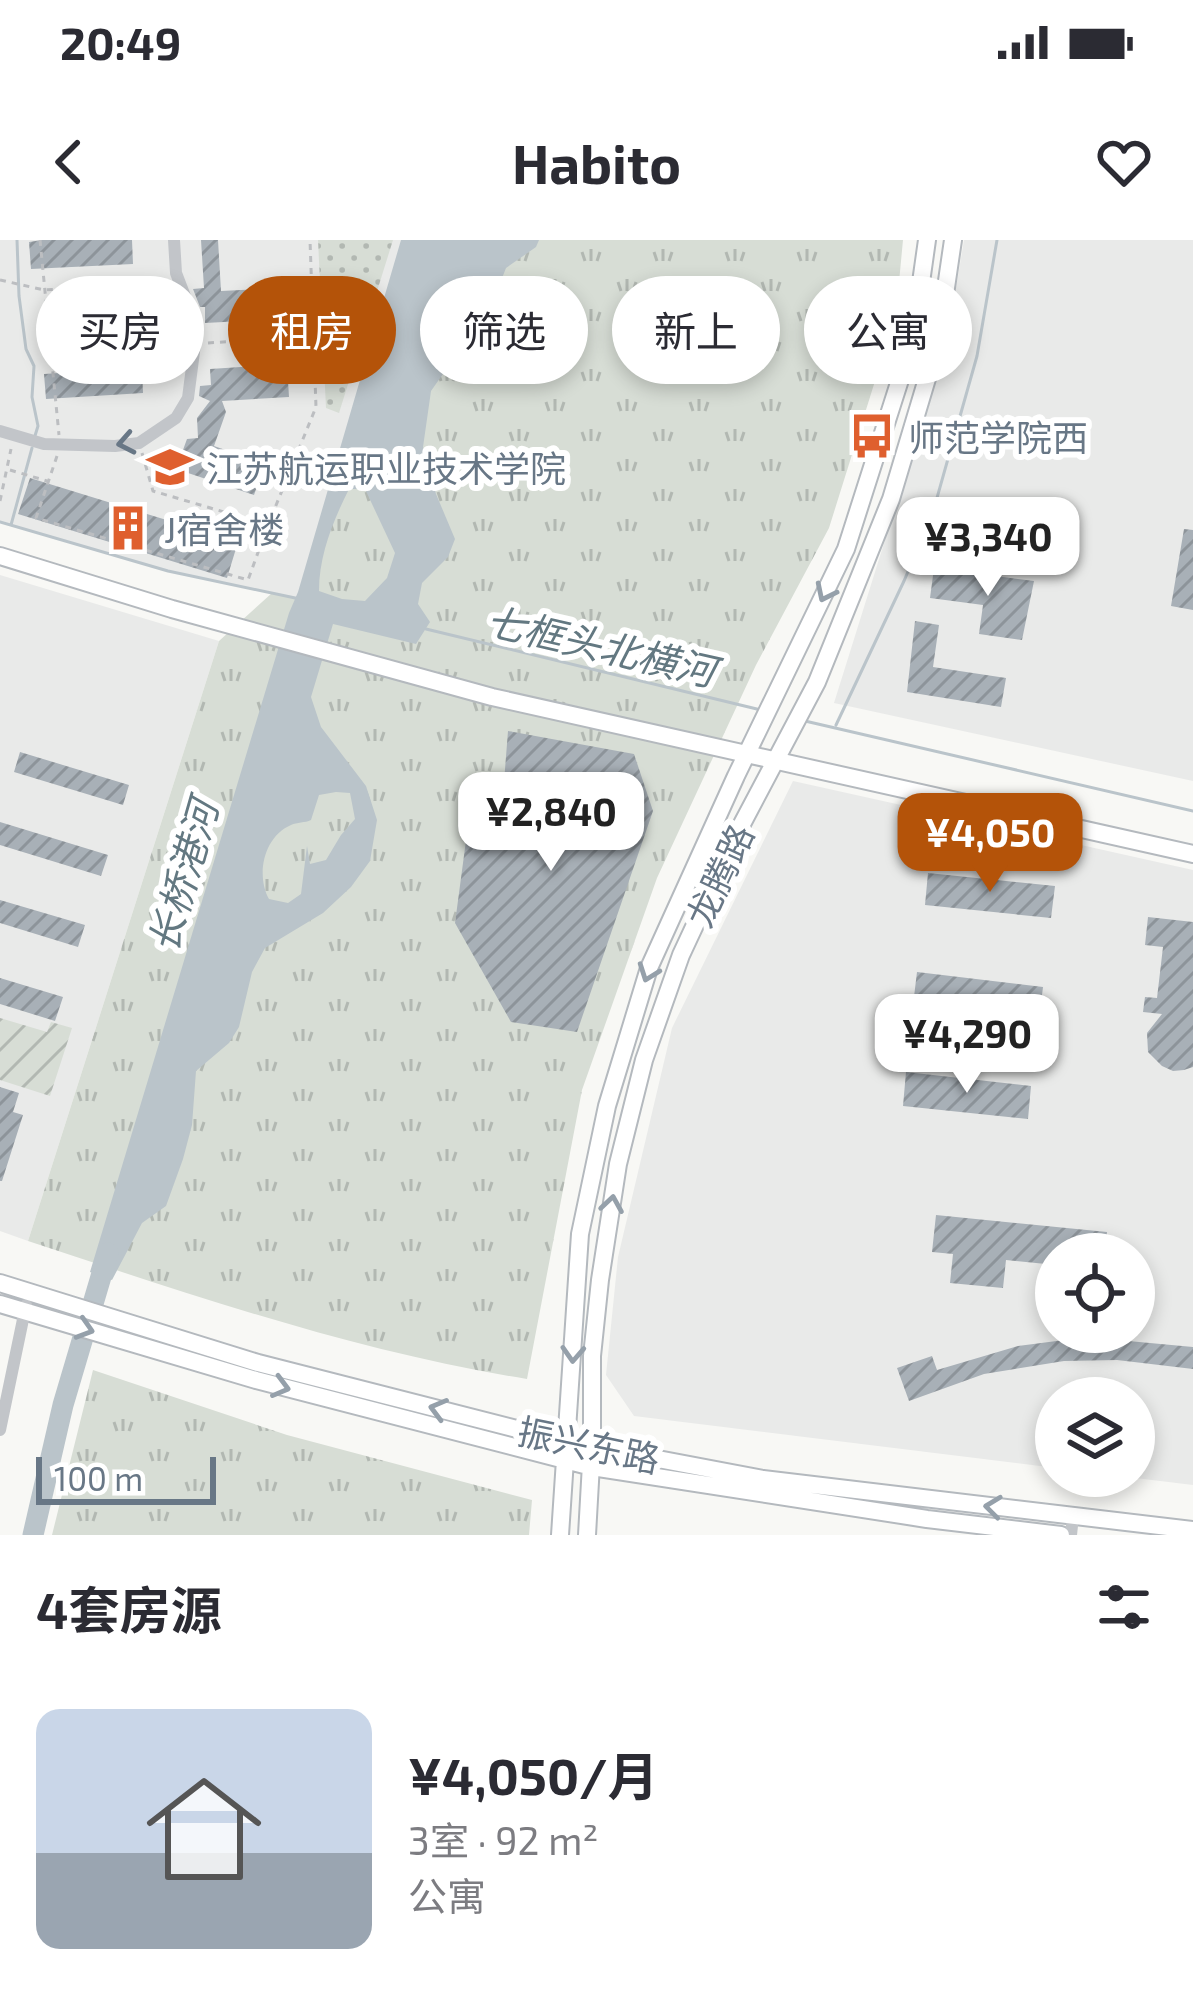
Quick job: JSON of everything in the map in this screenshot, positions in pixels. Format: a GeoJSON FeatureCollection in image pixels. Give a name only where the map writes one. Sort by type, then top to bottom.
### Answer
{"type":"FeatureCollection","features":[{"type":"Feature","properties":{"kind":"main road","name":"龙腾路"},"geometry":{"type":"LineString","coordinates":[[560,1535],[580,1234],[607,1106],[649,968],[846,548],[913,339],[928,240]]}},
{"type":"Feature","properties":{"kind":"main road","name":"龙腾路"},"geometry":{"type":"LineString","coordinates":[[587,1535],[592,1356],[600,1280],[618,1164],[644,1060],[681,955],[742,824],[817,682],[890,499],[938,342],[952,240]]}},
{"type":"Feature","properties":{"kind":"main road"},"geometry":{"type":"LineString","coordinates":[[0,556],[492,697],[1193,854]]}},
{"type":"Feature","properties":{"kind":"main road","name":"振兴东路"},"geometry":{"type":"LineString","coordinates":[[0,1283],[131,1333]]}},
{"type":"Feature","properties":{"kind":"main road","name":"振兴东路"},"geometry":{"type":"LineString","coordinates":[[0,1304],[258,1363],[567,1451],[592,1467],[1061,1535]]}},
{"type":"Feature","properties":{"kind":"main road","name":"振兴东路"},"geometry":{"type":"LineString","coordinates":[[567,1451],[592,1446],[763,1479],[1072,1526],[1193,1530]]}},
{"type":"Feature","properties":{"kind":"street"},"geometry":{"type":"LineString","coordinates":[[174,240],[177,276]]}},
{"type":"Feature","properties":{"kind":"street"},"geometry":{"type":"LineString","coordinates":[[13,435],[44,444],[89,448],[139,442],[176,418],[190,384]]}},
{"type":"Feature","properties":{"kind":"street"},"geometry":{"type":"LineString","coordinates":[[0,1430],[33,1314],[28,1292]]}},
{"type":"Feature","properties":{"kind":"path"},"geometry":{"type":"LineString","coordinates":[[40,240],[43,276]]}},
{"type":"Feature","properties":{"kind":"path"},"geometry":{"type":"LineString","coordinates":[[310,240],[312,276]]}},
{"type":"Feature","properties":{"kind":"path"},"geometry":{"type":"LineString","coordinates":[[3,280],[36,288]]}},
{"type":"Feature","properties":{"kind":"path"},"geometry":{"type":"LineString","coordinates":[[54,384],[61,446],[36,518],[248,580],[316,407],[315,384]]}},
{"type":"Feature","properties":{"kind":"path"},"geometry":{"type":"LineString","coordinates":[[0,501],[13,435]]}},
{"type":"Feature","properties":{"kind":"path"},"geometry":{"type":"LineString","coordinates":[[139,442],[153,491],[268,525]]}},
{"type":"Feature","properties":{"kind":"path"},"geometry":{"type":"LineString","coordinates":[[7,469],[49,482]]}},
{"type":"Feature","properties":{"kind":"shaded area","name":"江苏航运职业技术学院"},"geometry":{"type":"Polygon","coordinates":[[[0,240],[408,240],[396,280],[396,276],[228,276],[228,384],[365,384],[300,599],[168,571],[0,522],[0,240]]]}},
{"type":"Feature","properties":{"kind":"shaded area"},"geometry":{"type":"Polygon","coordinates":[[[401,240],[539,240],[503,276],[420,276],[420,384],[436,384],[423,447],[455,539],[448,557],[422,583],[418,604],[430,622],[416,644],[333,624],[311,697],[321,727],[366,786],[377,820],[370,861],[323,913],[265,948],[252,972],[239,1027],[229,1043],[196,1071],[192,1125],[166,1206],[142,1223],[112,1280],[90,1272],[359,384],[396,384],[396,276],[390,276],[401,240]],[[349,489],[321,564],[319,591],[342,599],[365,601],[387,578],[395,553],[365,489],[349,489]],[[350,793],[319,795],[311,820],[291,825],[274,838],[263,869],[269,899],[288,903],[301,894],[307,846],[310,864],[326,860],[355,819],[350,793]]]}},
{"type":"Feature","properties":{"kind":"shaded area"},"geometry":{"type":"Polygon","coordinates":[[[964,240],[1193,240],[1193,781],[834,703],[934,384],[972,384],[972,276],[958,276],[964,240]]]}},
{"type":"Feature","properties":{"kind":"shaded area"},"geometry":{"type":"Polygon","coordinates":[[[0,575],[219,641],[28,1241],[0,1231],[0,575]]]}},
{"type":"Feature","properties":{"kind":"shaded area"},"geometry":{"type":"Polygon","coordinates":[[[793,781],[1193,870],[1193,1485],[1155,1480],[1155,1377],[1035,1377],[1035,1465],[634,1416],[606,1375],[618,1257],[672,1028],[793,781]]]}},
{"type":"Feature","properties":{"kind":"green space"},"geometry":{"type":"Polygon","coordinates":[[[318,240],[393,240],[382,276],[320,276],[318,240]]]}},
{"type":"Feature","properties":{"kind":"green space"},"geometry":{"type":"Polygon","coordinates":[[[408,240],[903,240],[900,276],[804,276],[804,384],[874,384],[829,528],[756,665],[657,878],[582,1090],[527,1379],[338,1338],[28,1241],[219,641],[272,593],[300,599],[365,384],[396,384],[396,280],[408,240]]]}},
{"type":"Feature","properties":{"kind":"green space"},"geometry":{"type":"Polygon","coordinates":[[[325,384],[348,384],[339,413],[326,408],[325,384]]]}},
{"type":"Feature","properties":{"kind":"green space"},"geometry":{"type":"Polygon","coordinates":[[[0,1018],[47,1032],[51,1022],[72,1028],[50,1096],[0,1080],[0,1018]]]}},
{"type":"Feature","properties":{"kind":"green space"},"geometry":{"type":"Polygon","coordinates":[[[93,1370],[287,1435],[532,1500],[529,1535],[52,1535],[93,1370]]]}},
{"type":"Feature","properties":{"kind":"building"},"geometry":{"type":"Polygon","coordinates":[[[132,240],[133,264],[31,269],[29,242],[132,240]]]}},
{"type":"Feature","properties":{"kind":"building"},"geometry":{"type":"Polygon","coordinates":[[[201,240],[218,240],[221,291],[228,291],[228,322],[205,323],[201,240]]]}},
{"type":"Feature","properties":{"kind":"building"},"geometry":{"type":"Polygon","coordinates":[[[228,368],[228,384],[288,384],[289,397],[222,401],[226,412],[214,446],[265,464],[254,495],[176,469],[187,439],[198,438],[197,418],[210,401],[199,396],[200,386],[211,385],[210,369],[228,368]]]}},
{"type":"Feature","properties":{"kind":"building"},"geometry":{"type":"Polygon","coordinates":[[[45,384],[143,384],[143,393],[46,399],[45,384]]]}},
{"type":"Feature","properties":{"kind":"building","name":"J宿舍楼"},"geometry":{"type":"Polygon","coordinates":[[[30,478],[238,542],[227,578],[18,514],[30,478]]]}},
{"type":"Feature","properties":{"kind":"building"},"geometry":{"type":"Polygon","coordinates":[[[1184,529],[1193,530],[1193,610],[1171,606],[1184,529]]]}},
{"type":"Feature","properties":{"kind":"building"},"geometry":{"type":"Polygon","coordinates":[[[934,568],[1034,581],[1022,640],[979,634],[983,605],[930,598],[934,568]]]}},
{"type":"Feature","properties":{"kind":"building"},"geometry":{"type":"Polygon","coordinates":[[[915,621],[939,625],[933,667],[1006,678],[1001,707],[907,692],[915,621]]]}},
{"type":"Feature","properties":{"kind":"building"},"geometry":{"type":"Polygon","coordinates":[[[508,731],[634,754],[653,811],[577,1032],[511,1022],[455,923],[467,833],[504,782],[508,731]]]}},
{"type":"Feature","properties":{"kind":"building"},"geometry":{"type":"Polygon","coordinates":[[[20,752],[129,785],[123,805],[14,772],[20,752]]]}},
{"type":"Feature","properties":{"kind":"building"},"geometry":{"type":"Polygon","coordinates":[[[0,822],[108,855],[101,876],[0,845],[0,822]]]}},
{"type":"Feature","properties":{"kind":"building"},"geometry":{"type":"Polygon","coordinates":[[[928,873],[1055,886],[1051,918],[925,905],[928,873]]]}},
{"type":"Feature","properties":{"kind":"building"},"geometry":{"type":"Polygon","coordinates":[[[0,900],[85,925],[78,947],[0,923],[0,900]]]}},
{"type":"Feature","properties":{"kind":"building"},"geometry":{"type":"Polygon","coordinates":[[[1148,917],[1193,922],[1193,1067],[1184,1070],[1162,1066],[1148,1052],[1147,1033],[1162,1014],[1143,1012],[1145,997],[1157,998],[1163,947],[1145,945],[1148,917]]]}},
{"type":"Feature","properties":{"kind":"building"},"geometry":{"type":"Polygon","coordinates":[[[917,972],[1043,987],[1039,1019],[913,1005],[917,972]]]}},
{"type":"Feature","properties":{"kind":"building"},"geometry":{"type":"Polygon","coordinates":[[[0,978],[63,997],[55,1021],[0,1004],[0,978]]]}},
{"type":"Feature","properties":{"kind":"building"},"geometry":{"type":"Polygon","coordinates":[[[906,1072],[1031,1086],[1028,1119],[903,1106],[906,1072]]]}},
{"type":"Feature","properties":{"kind":"building"},"geometry":{"type":"Polygon","coordinates":[[[0,1087],[19,1093],[13,1112],[23,1115],[2,1181],[0,1181],[0,1087]]]}},
{"type":"Feature","properties":{"kind":"building"},"geometry":{"type":"Polygon","coordinates":[[[936,1215],[1107,1232],[1035,1233],[1035,1263],[1006,1260],[1003,1288],[950,1283],[953,1254],[932,1252],[936,1215]]]}},
{"type":"Feature","properties":{"kind":"building"},"geometry":{"type":"Polygon","coordinates":[[[1155,1343],[1193,1347],[1193,1369],[1117,1360],[1064,1361],[984,1374],[909,1401],[897,1368],[932,1356],[937,1370],[1035,1344],[1035,1353],[1155,1353],[1155,1343]]]}},
{"type":"Feature","properties":{"kind":"waterway"},"geometry":{"type":"LineString","coordinates":[[17,240],[26,349],[34,366],[32,397],[38,426],[34,439]]}},
{"type":"Feature","properties":{"kind":"waterway"},"geometry":{"type":"LineString","coordinates":[[836,725],[933,512],[977,356],[997,240]]}},
{"type":"Feature","properties":{"kind":"waterway"},"geometry":{"type":"LineString","coordinates":[[11,525],[32,448]]}},
{"type":"Feature","properties":{"kind":"waterway","name":"七框头北横河"},"geometry":{"type":"LineString","coordinates":[[0,522],[168,571],[300,599]]}},
{"type":"Feature","properties":{"kind":"waterway","name":"七框头北横河"},"geometry":{"type":"LineString","coordinates":[[426,629],[761,710]]}},
{"type":"Feature","properties":{"kind":"waterway","name":"七框头北横河"},"geometry":{"type":"LineString","coordinates":[[805,721],[1193,811]]}},
{"type":"Feature","properties":{"kind":"waterway","name":"长桥港河"},"geometry":{"type":"LineString","coordinates":[[33,1535],[63,1405],[108,1253]]}},
{"type":"Feature","properties":{"kind":"place","name":"师范学院西"},"geometry":{"type":"Point","coordinates":[872,436]}},
{"type":"Feature","properties":{"kind":"place","name":"江苏航运职业技术学院"},"geometry":{"type":"Point","coordinates":[170,467]}},
{"type":"Feature","properties":{"kind":"place","name":"J宿舍楼"},"geometry":{"type":"Point","coordinates":[128,528]}}]}
